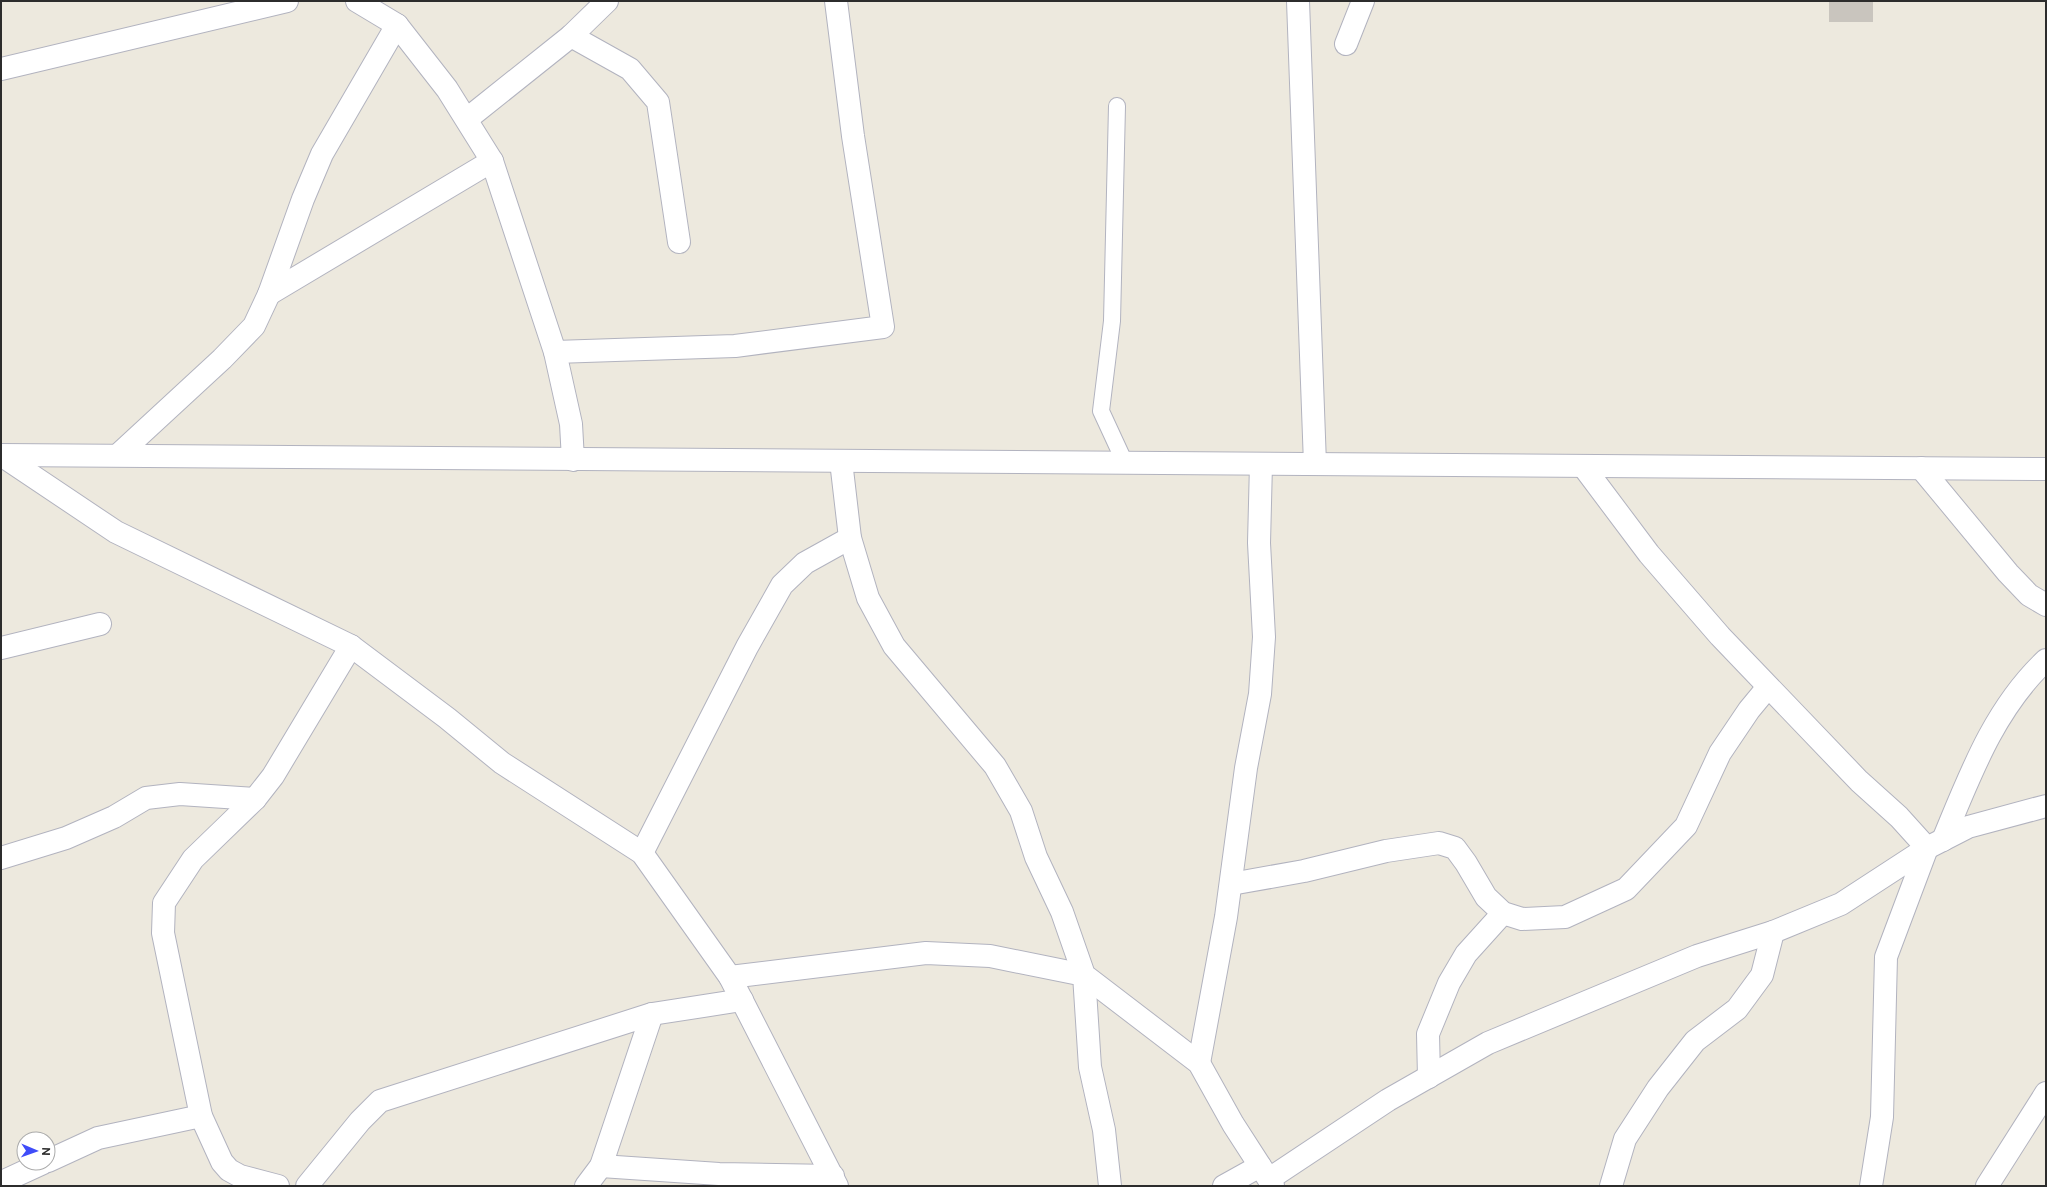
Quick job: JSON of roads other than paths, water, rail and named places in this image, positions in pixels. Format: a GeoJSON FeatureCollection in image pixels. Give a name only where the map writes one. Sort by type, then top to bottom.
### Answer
{"type":"FeatureCollection","features":[{"type":"Feature","properties":{"kind":"street"},"geometry":{"type":"LineString","coordinates":[[1,69],[287,1]]}},
{"type":"Feature","properties":{"kind":"street"},"geometry":{"type":"LineString","coordinates":[[357,1],[397,25],[435,72],[467,119],[492,161],[555,352],[571,424],[573,460]]}},
{"type":"Feature","properties":{"kind":"street"},"geometry":{"type":"LineString","coordinates":[[467,119],[571,36],[608,1]]}},
{"type":"Feature","properties":{"kind":"street"},"geometry":{"type":"LineString","coordinates":[[555,352],[735,346],[883,327],[853,136],[836,1]]}},
{"type":"Feature","properties":{"kind":"street"},"geometry":{"type":"LineString","coordinates":[[1298,1],[1315,464]]}},
{"type":"Feature","properties":{"kind":"street"},"geometry":{"type":"LineString","coordinates":[[1346,44],[1364,1]]}},
{"type":"Feature","properties":{"kind":"street"},"geometry":{"type":"LineString","coordinates":[[118,456],[254,326],[269,294],[322,154],[397,25]]}},
{"type":"Feature","properties":{"kind":"street"},"geometry":{"type":"LineString","coordinates":[[571,36],[630,69],[658,102],[679,242]]}},
{"type":"Feature","properties":{"kind":"street"},"geometry":{"type":"LineString","coordinates":[[269,294],[492,161]]}},
{"type":"Feature","properties":{"kind":"street"},"geometry":{"type":"LineString","coordinates":[[1,455],[2046,469]]}},
{"type":"Feature","properties":{"kind":"street"},"geometry":{"type":"LineString","coordinates":[[1,455],[116,532],[352,646],[448,718],[502,763],[642,853],[730,977],[835,1181]]}},
{"type":"Feature","properties":{"kind":"street"},"geometry":{"type":"LineString","coordinates":[[841,461],[850,538],[868,598],[894,646],[996,766],[1021,812],[1036,857],[1062,912],[1084,975],[1090,1067],[1104,1130],[1110,1186]]}},
{"type":"Feature","properties":{"kind":"street"},"geometry":{"type":"LineString","coordinates":[[1199,1063],[1231,884],[1246,768],[1260,694],[1264,637],[1260,543],[1261,464]]}},
{"type":"Feature","properties":{"kind":"street"},"geometry":{"type":"LineString","coordinates":[[1583,466],[1649,554],[1768,687],[1859,781],[1899,817],[1935,844]]}},
{"type":"Feature","properties":{"kind":"street"},"geometry":{"type":"LineString","coordinates":[[1921,468],[2008,573],[2029,595],[2046,605]]}},
{"type":"Feature","properties":{"kind":"street"},"geometry":{"type":"LineString","coordinates":[[642,853],[747,648],[782,585],[805,563],[850,538]]}},
{"type":"Feature","properties":{"kind":"street"},"geometry":{"type":"LineString","coordinates":[[1,648],[100,624]]}},
{"type":"Feature","properties":{"kind":"street"},"geometry":{"type":"LineString","coordinates":[[278,1186],[240,1176],[229,1170],[222,1162],[201,1116],[163,933],[164,903],[193,860],[255,799],[273,776],[352,646]]}},
{"type":"Feature","properties":{"kind":"street"},"geometry":{"type":"LineString","coordinates":[[1871,1186],[1882,1117],[1886,957],[1935,844],[1980,752],[2005,708],[2028,677],[2046,660]]}},
{"type":"Feature","properties":{"kind":"street"},"geometry":{"type":"LineString","coordinates":[[1231,884],[1304,871],[1386,851],[1439,843],[1455,848],[1466,862],[1486,897],[1503,913],[1522,919],[1565,916],[1626,889],[1686,826],[1720,753],[1749,710],[1768,687]]}},
{"type":"Feature","properties":{"kind":"street"},"geometry":{"type":"LineString","coordinates":[[1,858],[66,838],[114,817],[146,798],[180,794],[255,799]]}},
{"type":"Feature","properties":{"kind":"street"},"geometry":{"type":"LineString","coordinates":[[1224,1186],[1267,1177],[1388,1100],[1488,1043],[1697,956],[1772,932],[1841,904],[1935,844],[1968,827],[2046,806]]}},
{"type":"Feature","properties":{"kind":"street"},"geometry":{"type":"LineString","coordinates":[[1429,1077],[1428,1034],[1449,983],[1466,954],[1503,913]]}},
{"type":"Feature","properties":{"kind":"street"},"geometry":{"type":"LineString","coordinates":[[1611,1186],[1625,1139],[1658,1088],[1695,1041],[1737,1009],[1762,974],[1772,932]]}},
{"type":"Feature","properties":{"kind":"street"},"geometry":{"type":"LineString","coordinates":[[730,977],[926,953],[990,956],[1084,975],[1199,1063],[1233,1124],[1267,1177]]}},
{"type":"Feature","properties":{"kind":"street"},"geometry":{"type":"LineString","coordinates":[[307,1186],[360,1121],[380,1101],[652,1014],[742,1000]]}},
{"type":"Feature","properties":{"kind":"street"},"geometry":{"type":"LineString","coordinates":[[652,1014],[592,1180],[719,1174],[835,1181]]}},
{"type":"Feature","properties":{"kind":"street"},"geometry":{"type":"LineString","coordinates":[[1987,1186],[2046,1093]]}},
{"type":"Feature","properties":{"kind":"street"},"geometry":{"type":"LineString","coordinates":[[56,1157],[98,1138],[201,1116]]}},
{"type":"Feature","properties":{"kind":"street"},"geometry":{"type":"LineString","coordinates":[[5,1181],[26,1171]]}},
{"type":"Feature","properties":{"kind":"lane"},"geometry":{"type":"LineString","coordinates":[[1117,106],[1112,321],[1101,411],[1125,463]]}}]}
